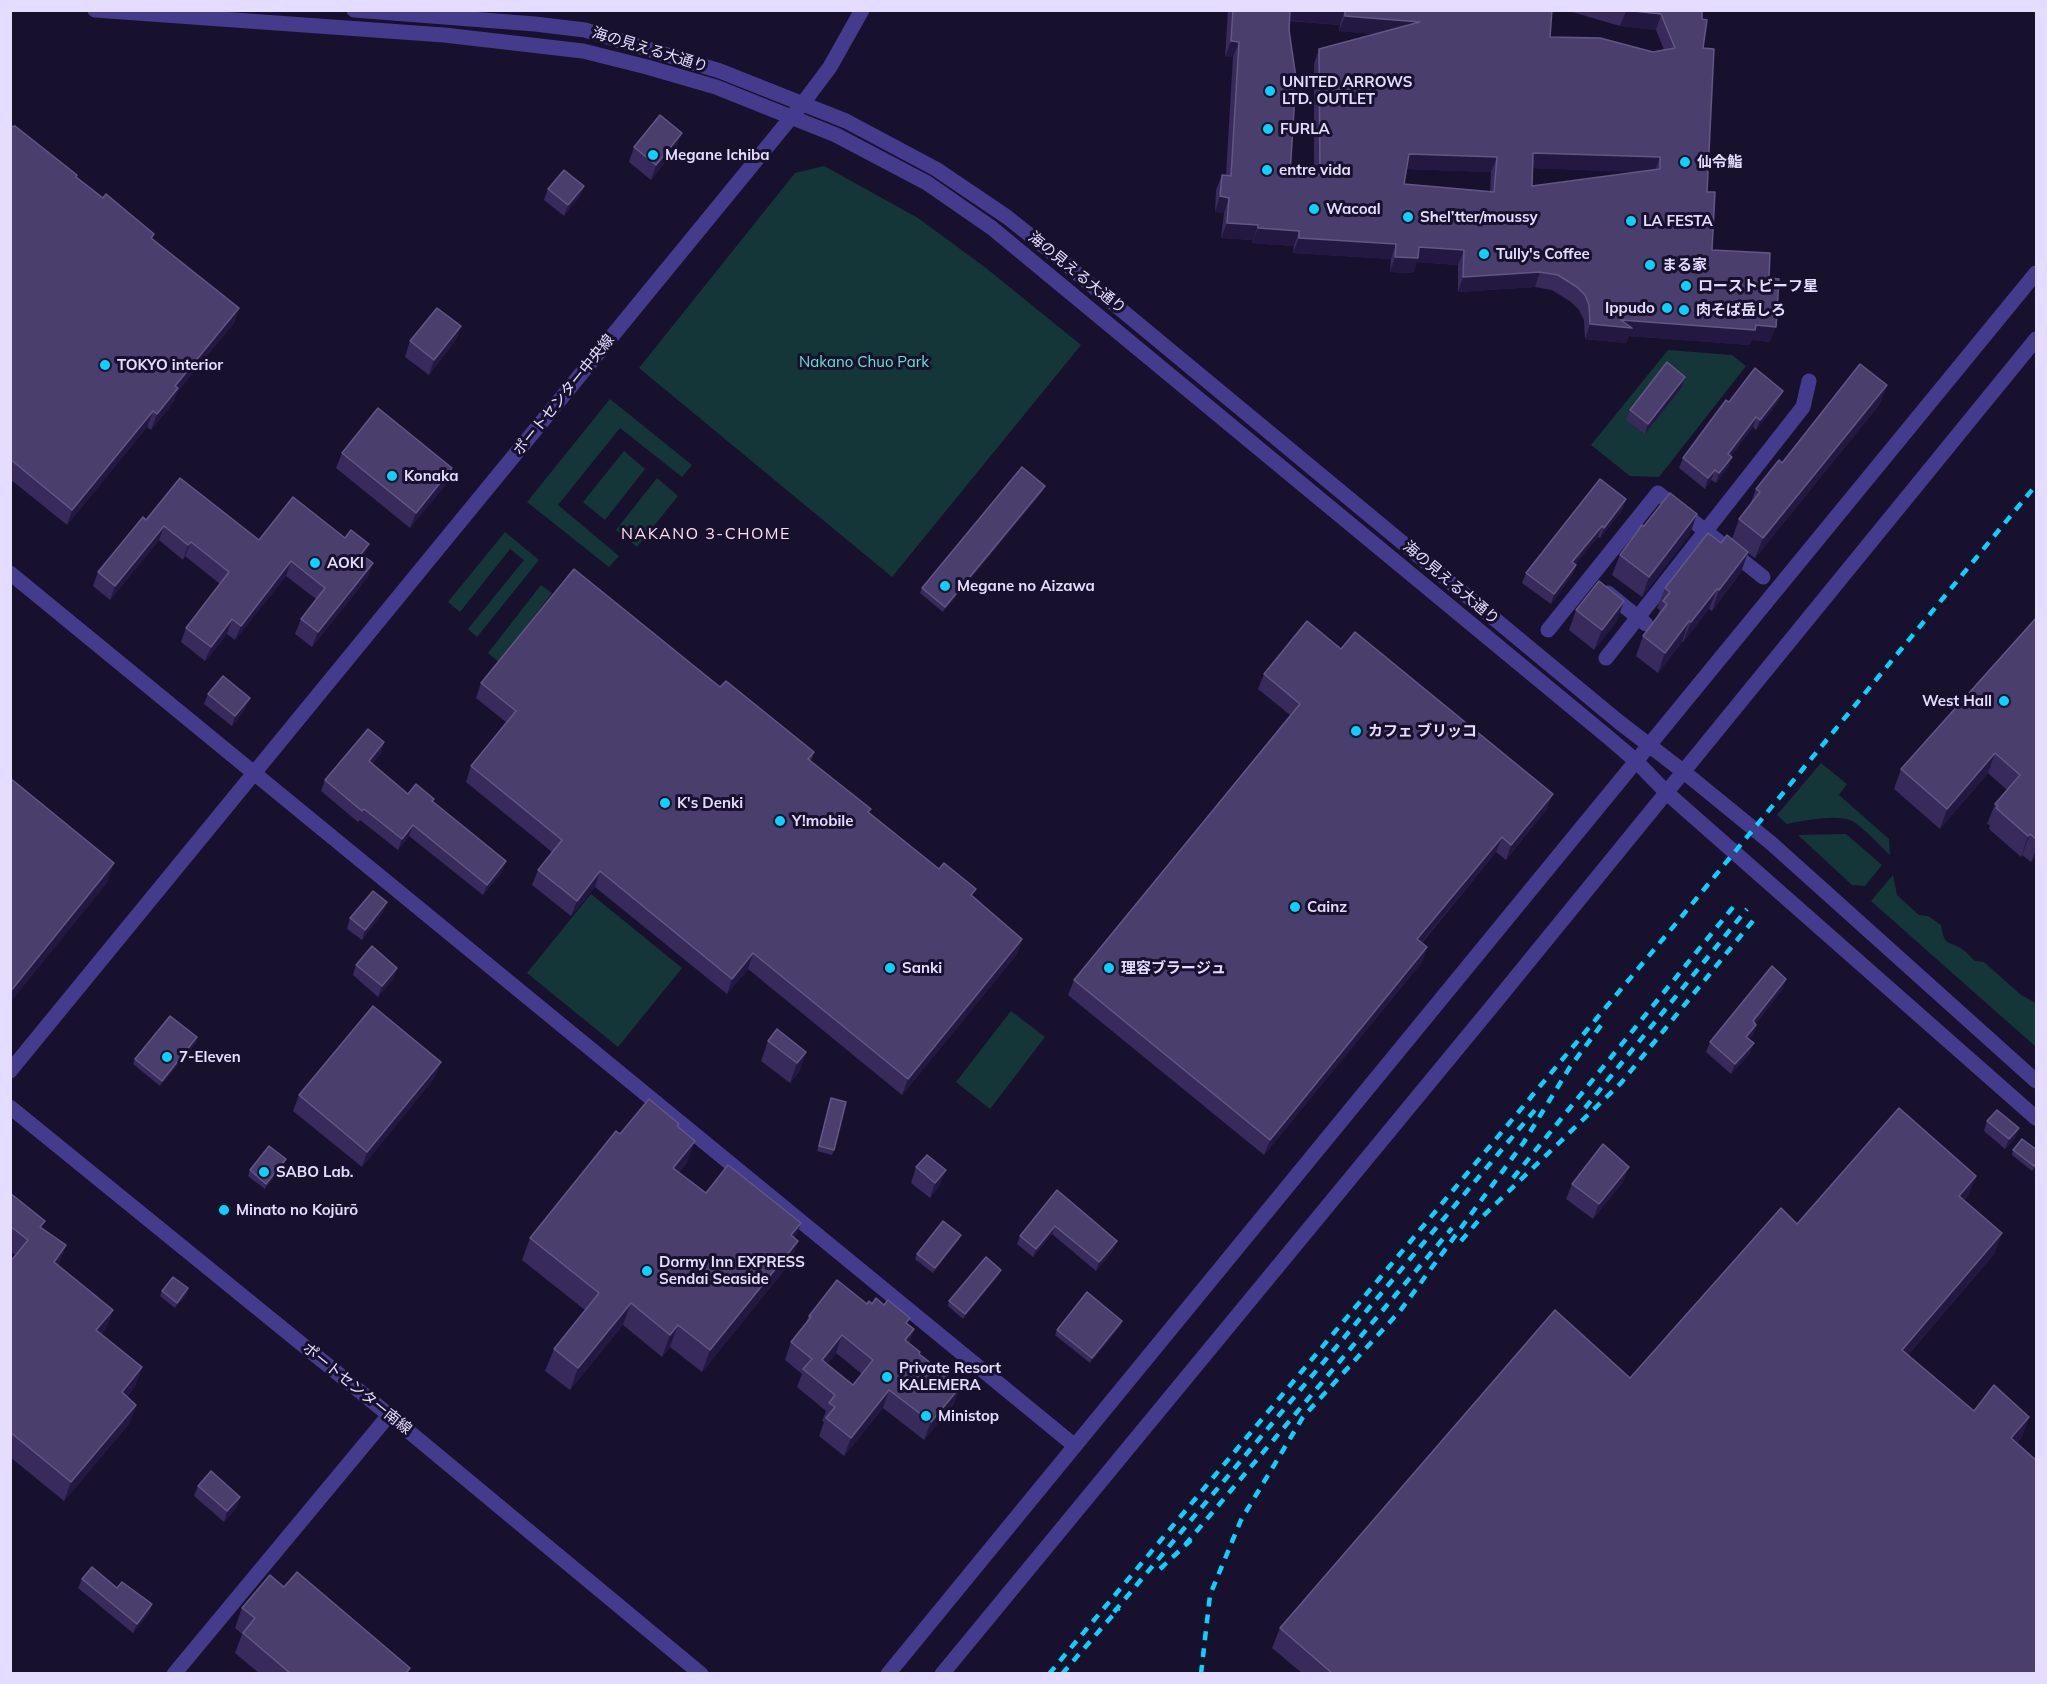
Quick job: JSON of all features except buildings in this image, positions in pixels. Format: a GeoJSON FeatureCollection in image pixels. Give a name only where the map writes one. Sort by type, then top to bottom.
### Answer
{"type":"FeatureCollection","features":[{"type":"Feature","properties":{"kind":"street"},"geometry":{"type":"LineString","coordinates":[[95,10],[444,35],[583,51],[716,87],[836,135],[927,183],[992,228],[1290,472],[1636,761],[1667,793],[2037,1118]]}},
{"type":"Feature","properties":{"kind":"street","name":"海の見える大通り"},"geometry":{"type":"LineString","coordinates":[[354,10],[585,30],[720,71],[803,103],[846,121],[936,169],[1007,217],[1648,746],[1684,772],[1771,843],[2037,1081]]}},
{"type":"Feature","properties":{"kind":"street","name":"ポートセンター中央線"},"geometry":{"type":"LineString","coordinates":[[10,1071],[791,118],[830,67],[862,10]]}},
{"type":"Feature","properties":{"kind":"street"},"geometry":{"type":"LineString","coordinates":[[888,1674],[2037,273]]}},
{"type":"Feature","properties":{"kind":"street"},"geometry":{"type":"LineString","coordinates":[[942,1674],[1667,793],[2037,339]]}},
{"type":"Feature","properties":{"kind":"street"},"geometry":{"type":"LineString","coordinates":[[1606,658],[1641,621],[1705,531],[1803,407],[1809,381]]}},
{"type":"Feature","properties":{"kind":"street"},"geometry":{"type":"LineString","coordinates":[[1548,630],[1658,493],[1763,577]]}},
{"type":"Feature","properties":{"kind":"street"},"geometry":{"type":"LineString","coordinates":[[10,573],[1075,1446]]}},
{"type":"Feature","properties":{"kind":"street"},"geometry":{"type":"LineString","coordinates":[[1590,578],[1641,621]]}},
{"type":"Feature","properties":{"kind":"street","name":"ポートセンター南線"},"geometry":{"type":"LineString","coordinates":[[10,1107],[389,1415],[701,1674]]}},
{"type":"Feature","properties":{"kind":"street"},"geometry":{"type":"LineString","coordinates":[[174,1674],[389,1415]]}},
{"type":"Feature","properties":{"kind":"green space","name":"Nakano Chuo Park"},"geometry":{"type":"Polygon","coordinates":[[[824,166],[918,218],[986,268],[1081,345],[892,577],[639,368],[795,173],[824,166]]]}},
{"type":"Feature","properties":{"kind":"green space"},"geometry":{"type":"Polygon","coordinates":[[[1668,350],[1732,355],[1746,366],[1659,477],[1630,476],[1591,445],[1668,350]]]}},
{"type":"Feature","properties":{"kind":"green space"},"geometry":{"type":"Polygon","coordinates":[[[610,399],[692,465],[682,477],[620,428],[558,505],[619,556],[609,567],[527,502],[610,399]]]}},
{"type":"Feature","properties":{"kind":"green space"},"geometry":{"type":"Polygon","coordinates":[[[624,451],[645,469],[605,520],[583,502],[624,451]]]}},
{"type":"Feature","properties":{"kind":"green space"},"geometry":{"type":"Polygon","coordinates":[[[657,478],[678,496],[637,547],[616,530],[657,478]]]}},
{"type":"Feature","properties":{"kind":"green space"},"geometry":{"type":"Polygon","coordinates":[[[505,532],[539,560],[477,637],[468,629],[524,560],[510,549],[460,612],[448,602],[505,532]]]}},
{"type":"Feature","properties":{"kind":"green space"},"geometry":{"type":"Polygon","coordinates":[[[541,585],[552,593],[499,662],[488,653],[541,585]]]}},
{"type":"Feature","properties":{"kind":"green space"},"geometry":{"type":"Polygon","coordinates":[[[1821,763],[1847,784],[1839,795],[1889,839],[1890,855],[1863,829],[1847,819],[1821,818],[1787,824],[1777,815],[1821,763]]]}},
{"type":"Feature","properties":{"kind":"green space"},"geometry":{"type":"Polygon","coordinates":[[[1846,834],[1882,865],[1865,886],[1852,885],[1798,835],[1846,834]]]}},
{"type":"Feature","properties":{"kind":"green space"},"geometry":{"type":"Polygon","coordinates":[[[1893,875],[1897,895],[1919,915],[1928,916],[1941,925],[1948,942],[1965,951],[1975,961],[1984,962],[2021,995],[2036,1003],[2036,1047],[1871,901],[1893,875]]]}},
{"type":"Feature","properties":{"kind":"green space"},"geometry":{"type":"Polygon","coordinates":[[[591,894],[682,968],[618,1047],[527,973],[591,894]]]}},
{"type":"Feature","properties":{"kind":"green space"},"geometry":{"type":"Polygon","coordinates":[[[1011,1011],[1045,1037],[990,1109],[956,1082],[1011,1011]]]}},
{"type":"Feature","properties":{"kind":"railway"},"geometry":{"type":"LineString","coordinates":[[1049,1674],[1678,921],[2036,485]]}},
{"type":"Feature","properties":{"kind":"railway"},"geometry":{"type":"LineString","coordinates":[[1513,1178],[1738,901]]}},
{"type":"Feature","properties":{"kind":"railway"},"geometry":{"type":"LineString","coordinates":[[1585,1108],[1747,909]]}},
{"type":"Feature","properties":{"kind":"railway"},"geometry":{"type":"LineString","coordinates":[[1461,1241],[1479,1220],[1621,1083],[1756,917]]}},
{"type":"Feature","properties":{"kind":"railway"},"geometry":{"type":"LineString","coordinates":[[1201,1674],[1210,1595],[1241,1520],[1303,1417],[1400,1311],[1524,1142],[1570,1067],[1602,1024]]}},
{"type":"Feature","properties":{"kind":"railway"},"geometry":{"type":"LineString","coordinates":[[1114,1612],[1540,1104]]}},
{"type":"Feature","properties":{"kind":"railway"},"geometry":{"type":"LineString","coordinates":[[1185,1545],[1452,1228]]}},
{"type":"Feature","properties":{"kind":"railway"},"geometry":{"type":"LineString","coordinates":[[1160,1569],[1191,1540]]}},
{"type":"Feature","properties":{"kind":"railway"},"geometry":{"type":"LineString","coordinates":[[1062,1674],[1119,1608]]}},
{"type":"Feature","properties":{"kind":"place","name":"UNITED ARROWS LTD. OUTLET"},"geometry":{"type":"Point","coordinates":[1270,91]}},
{"type":"Feature","properties":{"kind":"place","name":"FURLA"},"geometry":{"type":"Point","coordinates":[1268,129]}},
{"type":"Feature","properties":{"kind":"place","name":"Megane Ichiba"},"geometry":{"type":"Point","coordinates":[653,155]}},
{"type":"Feature","properties":{"kind":"place","name":"仙令鮨"},"geometry":{"type":"Point","coordinates":[1685,162]}},
{"type":"Feature","properties":{"kind":"place","name":"entre vida"},"geometry":{"type":"Point","coordinates":[1267,170]}},
{"type":"Feature","properties":{"kind":"place","name":"Wacoal"},"geometry":{"type":"Point","coordinates":[1314,209]}},
{"type":"Feature","properties":{"kind":"place","name":"Shel’tter/moussy"},"geometry":{"type":"Point","coordinates":[1408,217]}},
{"type":"Feature","properties":{"kind":"place","name":"LA FESTA"},"geometry":{"type":"Point","coordinates":[1631,221]}},
{"type":"Feature","properties":{"kind":"place","name":"Tully's Coffee"},"geometry":{"type":"Point","coordinates":[1484,254]}},
{"type":"Feature","properties":{"kind":"place","name":"まる家"},"geometry":{"type":"Point","coordinates":[1650,265]}},
{"type":"Feature","properties":{"kind":"place","name":"ローストビーフ星"},"geometry":{"type":"Point","coordinates":[1686,286]}},
{"type":"Feature","properties":{"kind":"place","name":"Ippudo"},"geometry":{"type":"Point","coordinates":[1667,308]}},
{"type":"Feature","properties":{"kind":"place","name":"肉そば岳しろ"},"geometry":{"type":"Point","coordinates":[1684,310]}},
{"type":"Feature","properties":{"kind":"place","name":"TOKYO interior"},"geometry":{"type":"Point","coordinates":[105,365]}},
{"type":"Feature","properties":{"kind":"place","name":"Konaka"},"geometry":{"type":"Point","coordinates":[392,476]}},
{"type":"Feature","properties":{"kind":"place","name":"AOKI"},"geometry":{"type":"Point","coordinates":[315,563]}},
{"type":"Feature","properties":{"kind":"place","name":"Megane no Aizawa"},"geometry":{"type":"Point","coordinates":[945,586]}},
{"type":"Feature","properties":{"kind":"place","name":"West Hall"},"geometry":{"type":"Point","coordinates":[2004,701]}},
{"type":"Feature","properties":{"kind":"place","name":"カフェ ブリッコ"},"geometry":{"type":"Point","coordinates":[1356,731]}},
{"type":"Feature","properties":{"kind":"place","name":"K's Denki"},"geometry":{"type":"Point","coordinates":[665,803]}},
{"type":"Feature","properties":{"kind":"place","name":"Y!mobile"},"geometry":{"type":"Point","coordinates":[780,821]}},
{"type":"Feature","properties":{"kind":"place","name":"Cainz"},"geometry":{"type":"Point","coordinates":[1295,907]}},
{"type":"Feature","properties":{"kind":"place","name":"Sanki"},"geometry":{"type":"Point","coordinates":[890,968]}},
{"type":"Feature","properties":{"kind":"place","name":"理容ブラージュ"},"geometry":{"type":"Point","coordinates":[1109,968]}},
{"type":"Feature","properties":{"kind":"place","name":"7-Eleven"},"geometry":{"type":"Point","coordinates":[167,1057]}},
{"type":"Feature","properties":{"kind":"place","name":"SABO Lab."},"geometry":{"type":"Point","coordinates":[264,1172]}},
{"type":"Feature","properties":{"kind":"place","name":"Minato no Kojūrō"},"geometry":{"type":"Point","coordinates":[224,1210]}},
{"type":"Feature","properties":{"kind":"place","name":"Dormy Inn EXPRESS Sendai Seaside"},"geometry":{"type":"Point","coordinates":[647,1271]}},
{"type":"Feature","properties":{"kind":"place","name":"Private Resort KALEMERA"},"geometry":{"type":"Point","coordinates":[887,1377]}},
{"type":"Feature","properties":{"kind":"place","name":"Ministop"},"geometry":{"type":"Point","coordinates":[926,1416]}},
{"type":"Feature","properties":{"kind":"district","name":"NAKANO 3-CHOME"},"geometry":{"type":"Point","coordinates":[706,534]}}]}
